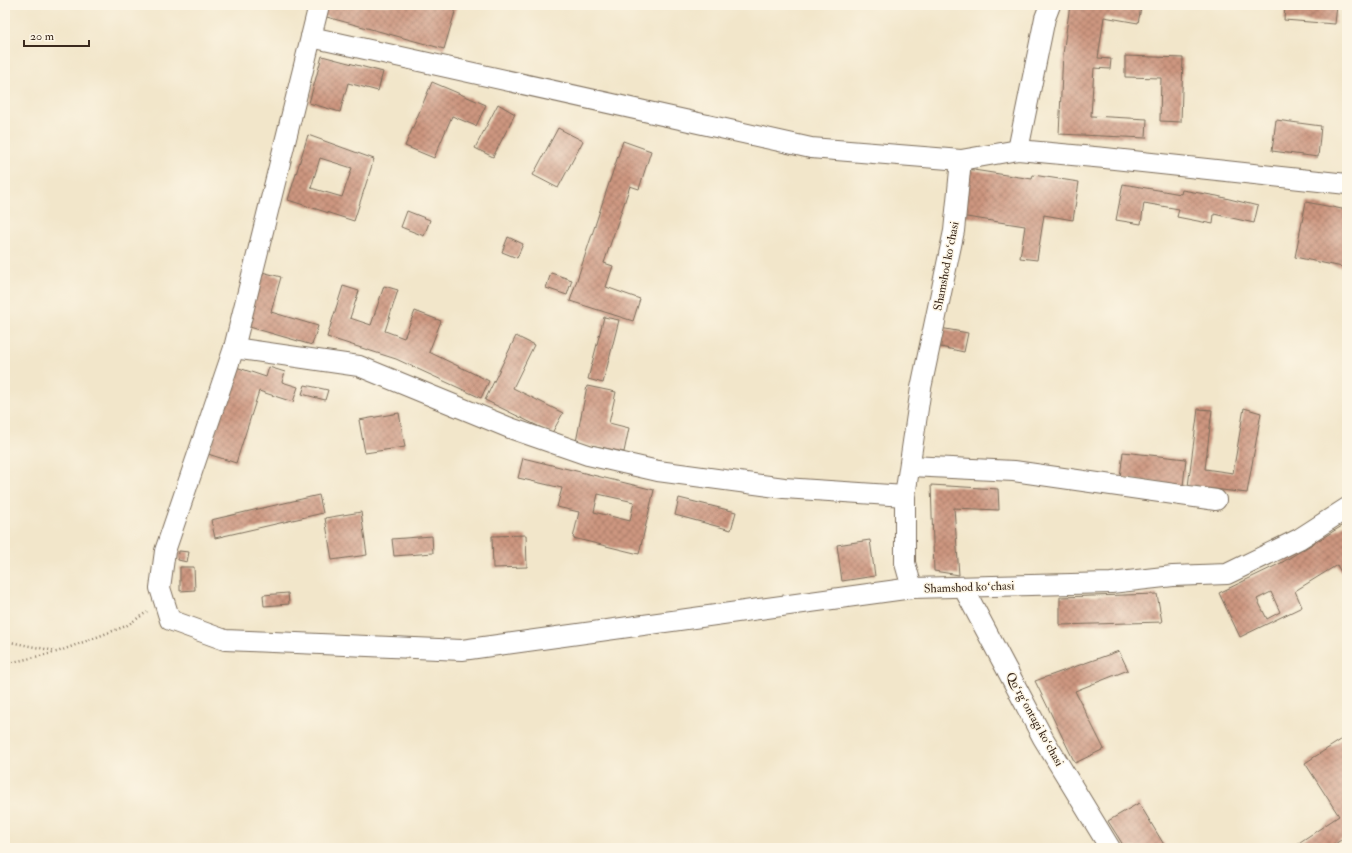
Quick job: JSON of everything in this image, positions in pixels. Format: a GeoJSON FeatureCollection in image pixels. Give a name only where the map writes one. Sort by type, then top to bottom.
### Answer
{"type":"FeatureCollection","features":[{"type":"Feature","properties":{"kind":"street"},"geometry":{"type":"LineString","coordinates":[[319,5],[234,348],[165,551],[160,588],[170,620],[225,640],[462,650],[912,588]]}},
{"type":"Feature","properties":{"kind":"street"},"geometry":{"type":"LineString","coordinates":[[1018,150],[1045,18],[1050,5]]}},
{"type":"Feature","properties":{"kind":"street"},"geometry":{"type":"LineString","coordinates":[[311,37],[810,148],[961,160],[1018,150],[1347,184]]}},
{"type":"Feature","properties":{"kind":"street","name":"Shamshod koʻchasi"},"geometry":{"type":"LineString","coordinates":[[961,160],[954,230],[921,388],[905,496],[906,563],[912,588],[1111,583],[1173,576],[1227,574],[1299,539],[1347,508]]}},
{"type":"Feature","properties":{"kind":"street"},"geometry":{"type":"LineString","coordinates":[[234,348],[358,366],[510,428],[588,455],[658,471],[784,488],[905,496]]}},
{"type":"Feature","properties":{"kind":"street"},"geometry":{"type":"LineString","coordinates":[[910,466],[1014,471],[1216,500]]}},
{"type":"Feature","properties":{"kind":"street","name":"Qoʻrgʻontagi koʻchasi"},"geometry":{"type":"LineString","coordinates":[[963,587],[1043,738],[1110,848]]}},
{"type":"Feature","properties":{"kind":"path"},"geometry":{"type":"LineString","coordinates":[[5,664],[57,652],[126,626],[164,602]]}},
{"type":"Feature","properties":{"kind":"path"},"geometry":{"type":"LineString","coordinates":[[5,641],[57,652]]}},
{"type":"Feature","properties":{"kind":"building"},"geometry":{"type":"Polygon","coordinates":[[[327,5],[457,5],[444,49],[323,16],[327,5]]]}},
{"type":"Feature","properties":{"kind":"building"},"geometry":{"type":"Polygon","coordinates":[[[1070,5],[1123,5],[1141,8],[1138,23],[1104,17],[1098,58],[1111,59],[1110,69],[1094,68],[1091,116],[1147,119],[1146,138],[1059,134],[1063,54],[1070,5]]]}},
{"type":"Feature","properties":{"kind":"building"},"geometry":{"type":"Polygon","coordinates":[[[1285,5],[1337,5],[1335,24],[1284,20],[1285,5]]]}},
{"type":"Feature","properties":{"kind":"building"},"geometry":{"type":"Polygon","coordinates":[[[322,56],[383,72],[378,91],[348,83],[340,112],[309,103],[322,56]]]}},
{"type":"Feature","properties":{"kind":"building"},"geometry":{"type":"Polygon","coordinates":[[[1125,56],[1183,58],[1181,122],[1160,121],[1161,78],[1125,77],[1125,56]]]}},
{"type":"Feature","properties":{"kind":"building"},"geometry":{"type":"Polygon","coordinates":[[[432,82],[486,105],[476,126],[452,116],[434,158],[405,146],[432,82]]]}},
{"type":"Feature","properties":{"kind":"building"},"geometry":{"type":"Polygon","coordinates":[[[498,104],[515,114],[493,157],[475,148],[498,104]]]}},
{"type":"Feature","properties":{"kind":"building"},"geometry":{"type":"Polygon","coordinates":[[[1276,120],[1321,126],[1318,157],[1272,151],[1276,120]]]}},
{"type":"Feature","properties":{"kind":"building"},"geometry":{"type":"Polygon","coordinates":[[[558,128],[583,141],[558,188],[533,175],[558,128]]]}},
{"type":"Feature","properties":{"kind":"building"},"geometry":{"type":"Polygon","coordinates":[[[308,135],[374,159],[354,221],[288,200],[308,135]],[[320,158],[311,188],[342,197],[352,168],[320,158]]]}},
{"type":"Feature","properties":{"kind":"building"},"geometry":{"type":"Polygon","coordinates":[[[623,141],[651,151],[639,189],[630,186],[604,263],[613,266],[606,287],[640,299],[633,321],[570,301],[623,141]]]}},
{"type":"Feature","properties":{"kind":"building"},"geometry":{"type":"Polygon","coordinates":[[[967,169],[1032,179],[1033,175],[1079,182],[1073,220],[1044,215],[1037,260],[1020,258],[1025,226],[960,216],[967,169]]]}},
{"type":"Feature","properties":{"kind":"building"},"geometry":{"type":"Polygon","coordinates":[[[1123,184],[1181,194],[1182,190],[1217,196],[1258,206],[1254,223],[1214,214],[1213,224],[1177,217],[1179,209],[1144,203],[1141,224],[1116,220],[1123,184]]]}},
{"type":"Feature","properties":{"kind":"building"},"geometry":{"type":"Polygon","coordinates":[[[1306,202],[1347,210],[1347,268],[1295,257],[1306,202]]]}},
{"type":"Feature","properties":{"kind":"building"},"geometry":{"type":"Polygon","coordinates":[[[407,211],[430,220],[424,236],[401,227],[407,211]]]}},
{"type":"Feature","properties":{"kind":"building"},"geometry":{"type":"Polygon","coordinates":[[[508,237],[523,244],[517,258],[502,252],[508,237]]]}},
{"type":"Feature","properties":{"kind":"building"},"geometry":{"type":"Polygon","coordinates":[[[262,272],[281,277],[271,312],[318,326],[312,345],[246,326],[262,272]]]}},
{"type":"Feature","properties":{"kind":"building"},"geometry":{"type":"Polygon","coordinates":[[[551,273],[572,280],[567,295],[546,288],[551,273]]]}},
{"type":"Feature","properties":{"kind":"building"},"geometry":{"type":"Polygon","coordinates":[[[343,286],[359,291],[350,318],[371,325],[384,286],[398,290],[385,331],[404,338],[415,311],[441,321],[429,352],[489,381],[481,398],[396,359],[327,337],[343,286]]]}},
{"type":"Feature","properties":{"kind":"building"},"geometry":{"type":"Polygon","coordinates":[[[604,317],[619,320],[603,383],[588,379],[604,317]]]}},
{"type":"Feature","properties":{"kind":"building"},"geometry":{"type":"Polygon","coordinates":[[[940,328],[968,333],[964,352],[936,346],[940,328]]]}},
{"type":"Feature","properties":{"kind":"building"},"geometry":{"type":"Polygon","coordinates":[[[516,336],[534,345],[513,388],[563,413],[552,433],[485,400],[516,336]]]}},
{"type":"Feature","properties":{"kind":"building"},"geometry":{"type":"Polygon","coordinates":[[[236,367],[266,377],[269,367],[285,372],[282,382],[298,387],[293,402],[259,391],[236,463],[208,454],[236,367]]]}},
{"type":"Feature","properties":{"kind":"building"},"geometry":{"type":"Polygon","coordinates":[[[305,385],[328,390],[325,400],[302,394],[305,385]]]}},
{"type":"Feature","properties":{"kind":"building"},"geometry":{"type":"Polygon","coordinates":[[[587,386],[616,392],[609,423],[629,428],[624,452],[576,442],[587,386]]]}},
{"type":"Feature","properties":{"kind":"building"},"geometry":{"type":"Polygon","coordinates":[[[1244,408],[1261,413],[1247,493],[1188,486],[1198,409],[1212,410],[1205,469],[1233,473],[1244,408]]]}},
{"type":"Feature","properties":{"kind":"building"},"geometry":{"type":"Polygon","coordinates":[[[399,413],[405,447],[365,453],[359,420],[399,413]]]}},
{"type":"Feature","properties":{"kind":"building"},"geometry":{"type":"Polygon","coordinates":[[[1123,452],[1186,459],[1183,486],[1120,478],[1123,452]]]}},
{"type":"Feature","properties":{"kind":"building"},"geometry":{"type":"Polygon","coordinates":[[[523,458],[654,490],[639,554],[573,538],[579,512],[557,507],[562,488],[518,478],[523,458]],[[598,494],[594,512],[630,521],[634,502],[598,494]]]}},
{"type":"Feature","properties":{"kind":"building"},"geometry":{"type":"Polygon","coordinates":[[[931,485],[998,489],[999,510],[954,508],[959,575],[934,571],[931,485]]]}},
{"type":"Feature","properties":{"kind":"building"},"geometry":{"type":"Polygon","coordinates":[[[319,495],[323,513],[215,538],[211,520],[319,495]]]}},
{"type":"Feature","properties":{"kind":"building"},"geometry":{"type":"Polygon","coordinates":[[[679,498],[736,512],[731,530],[675,515],[679,498]]]}},
{"type":"Feature","properties":{"kind":"building"},"geometry":{"type":"Polygon","coordinates":[[[361,512],[367,555],[332,560],[325,518],[361,512]]]}},
{"type":"Feature","properties":{"kind":"building"},"geometry":{"type":"Polygon","coordinates":[[[1347,523],[1347,583],[1337,565],[1295,591],[1302,607],[1240,637],[1219,593],[1281,563],[1347,523]],[[1271,592],[1257,599],[1267,619],[1280,612],[1271,592]]]}},
{"type":"Feature","properties":{"kind":"building"},"geometry":{"type":"Polygon","coordinates":[[[526,535],[527,567],[493,568],[492,536],[526,535]]]}},
{"type":"Feature","properties":{"kind":"building"},"geometry":{"type":"Polygon","coordinates":[[[432,536],[433,553],[394,556],[392,539],[432,536]]]}},
{"type":"Feature","properties":{"kind":"building"},"geometry":{"type":"Polygon","coordinates":[[[870,540],[875,576],[842,581],[837,545],[870,540]]]}},
{"type":"Feature","properties":{"kind":"building"},"geometry":{"type":"Polygon","coordinates":[[[179,551],[189,552],[187,562],[178,560],[179,551]]]}},
{"type":"Feature","properties":{"kind":"building"},"geometry":{"type":"Polygon","coordinates":[[[180,567],[194,567],[195,590],[180,591],[180,567]]]}},
{"type":"Feature","properties":{"kind":"building"},"geometry":{"type":"Polygon","coordinates":[[[288,593],[289,604],[264,606],[263,595],[288,593]]]}},
{"type":"Feature","properties":{"kind":"building"},"geometry":{"type":"Polygon","coordinates":[[[1157,594],[1162,622],[1060,625],[1060,597],[1157,594]]]}},
{"type":"Feature","properties":{"kind":"building"},"geometry":{"type":"Polygon","coordinates":[[[1119,651],[1128,670],[1075,691],[1104,749],[1075,763],[1035,681],[1119,651]]]}},
{"type":"Feature","properties":{"kind":"building"},"geometry":{"type":"Polygon","coordinates":[[[1347,736],[1347,789],[1343,791],[1347,797],[1347,836],[1329,848],[1291,848],[1339,816],[1305,763],[1347,736]]]}},
{"type":"Feature","properties":{"kind":"building"},"geometry":{"type":"Polygon","coordinates":[[[1139,803],[1166,848],[1125,848],[1108,821],[1139,803]]]}}]}
